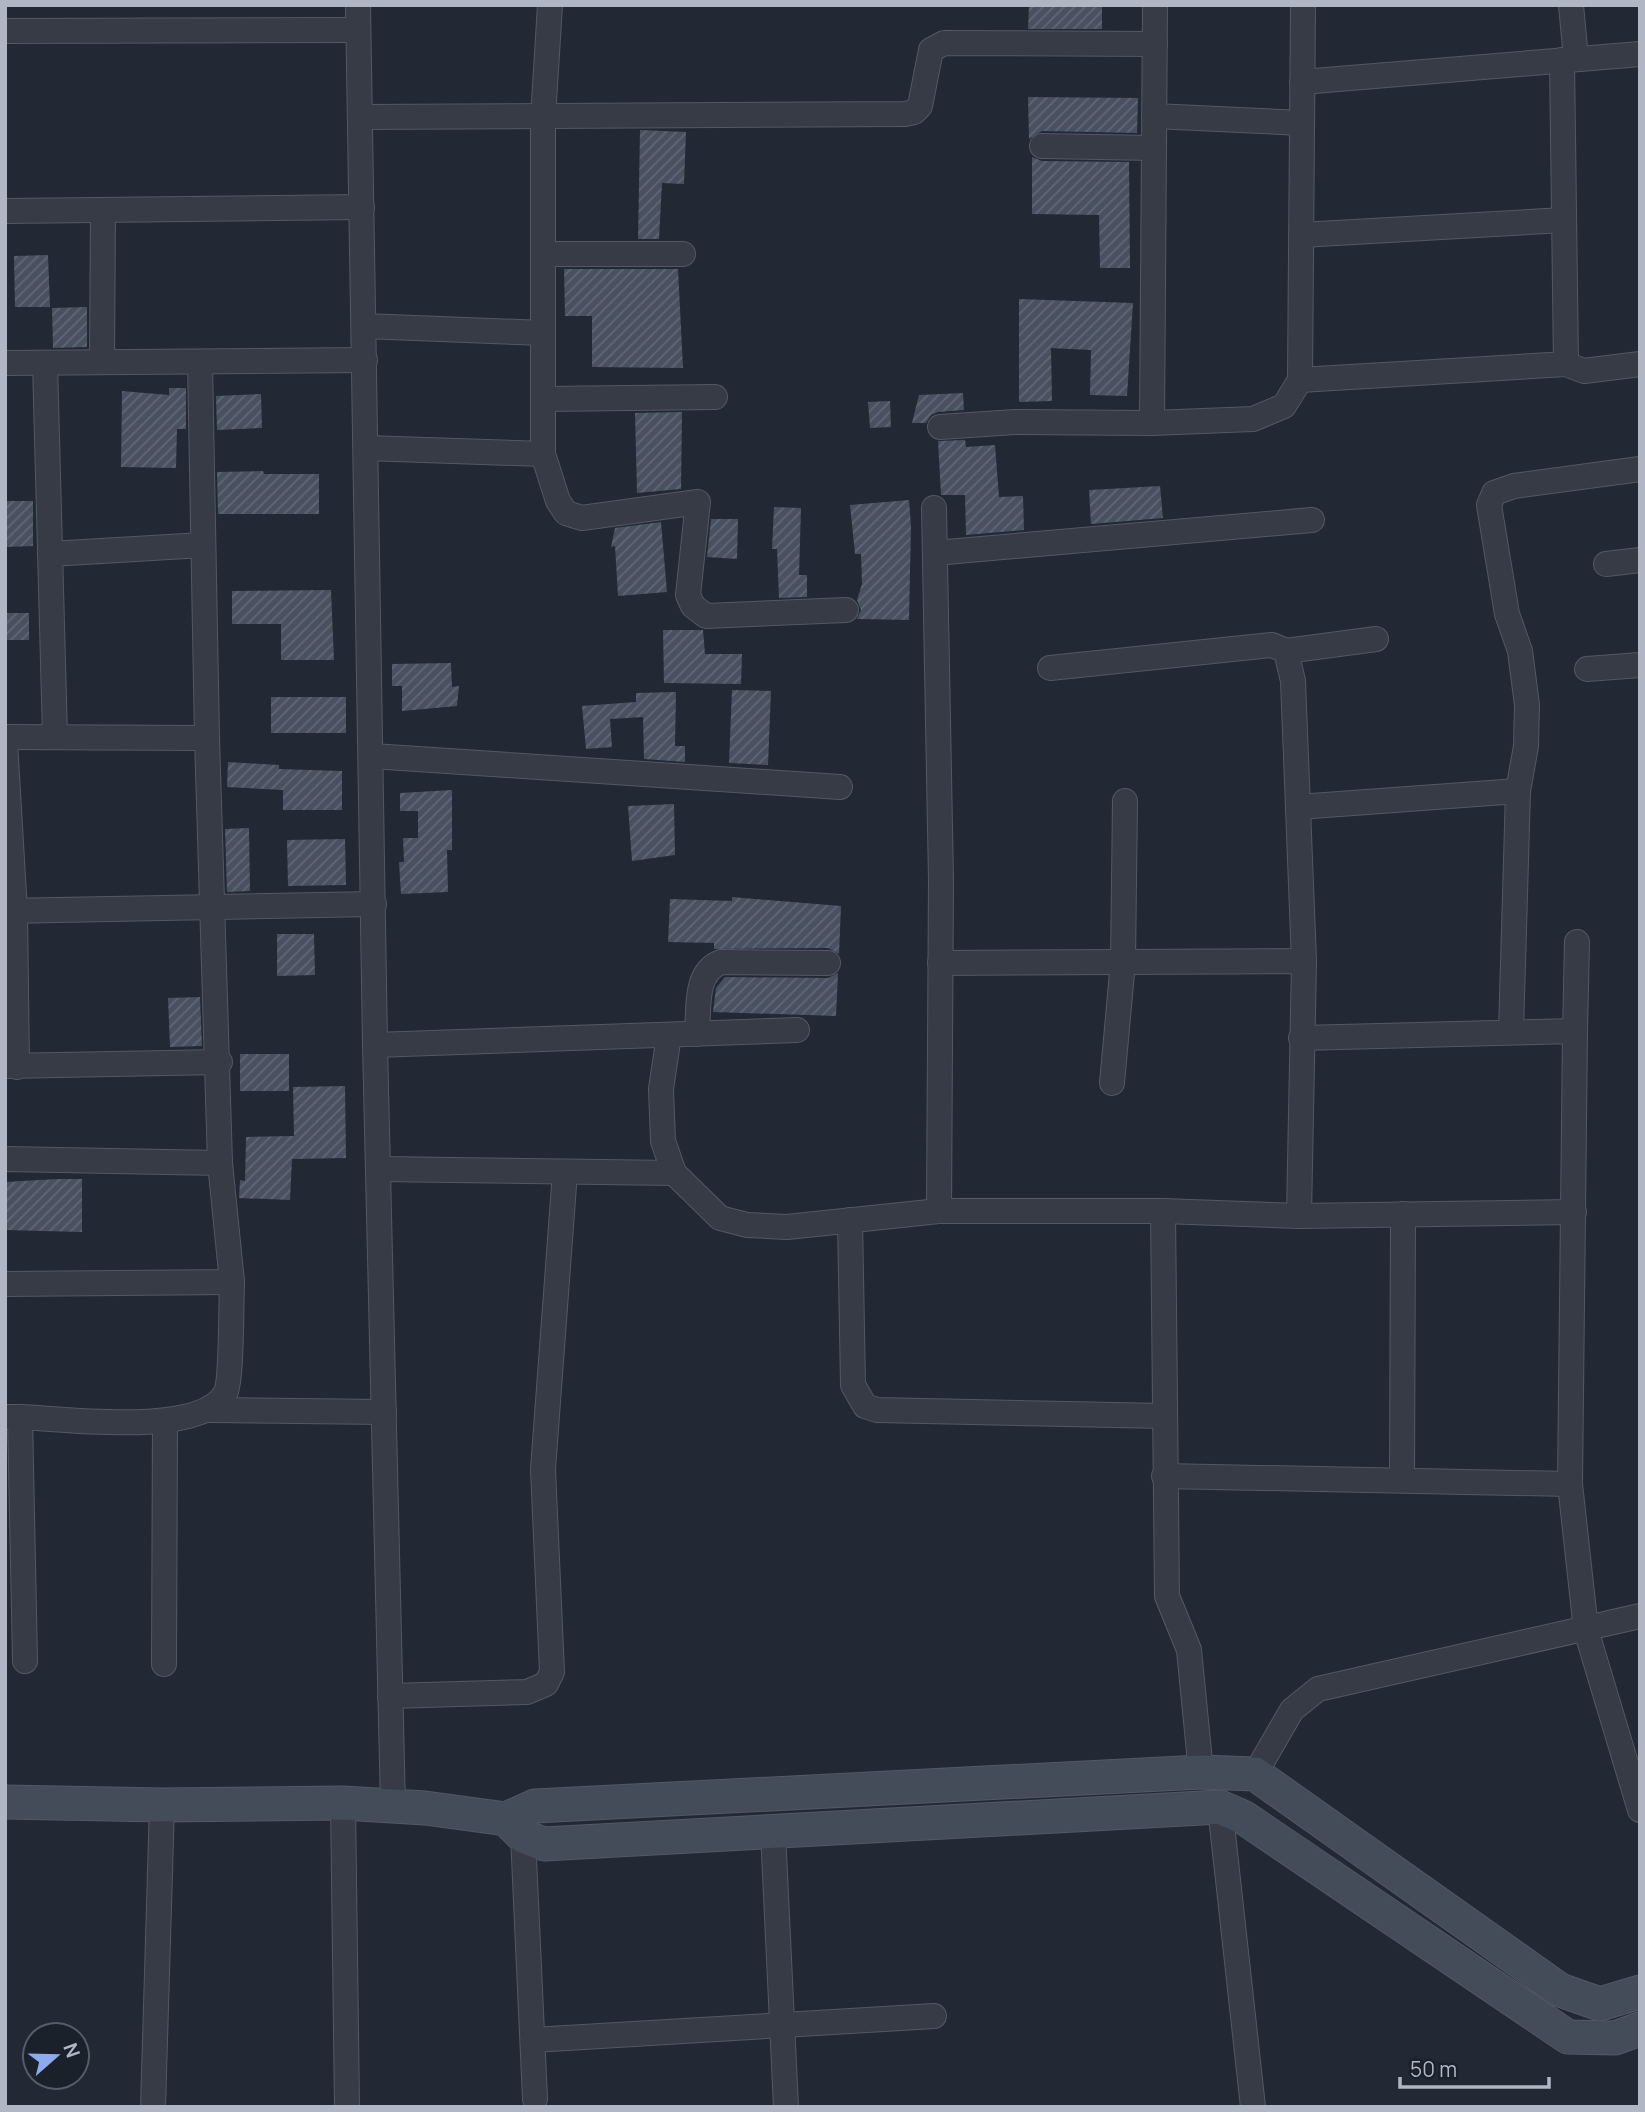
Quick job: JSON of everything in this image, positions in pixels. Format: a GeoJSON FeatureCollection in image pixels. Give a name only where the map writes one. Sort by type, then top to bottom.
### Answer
{"type":"FeatureCollection","features":[{"type":"Feature","properties":{"kind":"street"},"geometry":{"type":"LineString","coordinates":[[358,5],[375,1045],[393,1806]]}},
{"type":"Feature","properties":{"kind":"street"},"geometry":{"type":"LineString","coordinates":[[551,5],[542,118],[543,454],[558,501],[566,513],[582,518],[698,502],[688,595],[693,606],[706,616],[846,610]]}},
{"type":"Feature","properties":{"kind":"street"},"geometry":{"type":"LineString","coordinates":[[1152,423],[1156,5]]}},
{"type":"Feature","properties":{"kind":"street"},"geometry":{"type":"LineString","coordinates":[[940,427],[1015,422],[1152,423],[1253,419],[1284,406],[1300,380],[1303,5]]}},
{"type":"Feature","properties":{"kind":"street"},"geometry":{"type":"LineString","coordinates":[[1566,365],[1564,220],[1571,5]]}},
{"type":"Feature","properties":{"kind":"street"},"geometry":{"type":"LineString","coordinates":[[5,31],[358,30]]}},
{"type":"Feature","properties":{"kind":"street"},"geometry":{"type":"LineString","coordinates":[[360,117],[905,114],[915,112],[920,106],[931,50],[944,43],[1155,44]]}},
{"type":"Feature","properties":{"kind":"street"},"geometry":{"type":"LineString","coordinates":[[1302,82],[1640,54]]}},
{"type":"Feature","properties":{"kind":"street"},"geometry":{"type":"LineString","coordinates":[[1154,116],[1302,123]]}},
{"type":"Feature","properties":{"kind":"street"},"geometry":{"type":"LineString","coordinates":[[1042,146],[1154,148]]}},
{"type":"Feature","properties":{"kind":"street"},"geometry":{"type":"LineString","coordinates":[[5,211],[362,207]]}},
{"type":"Feature","properties":{"kind":"street"},"geometry":{"type":"LineString","coordinates":[[103,210],[103,362]]}},
{"type":"Feature","properties":{"kind":"street"},"geometry":{"type":"LineString","coordinates":[[1301,235],[1564,220]]}},
{"type":"Feature","properties":{"kind":"street"},"geometry":{"type":"LineString","coordinates":[[543,254],[683,254]]}},
{"type":"Feature","properties":{"kind":"street"},"geometry":{"type":"LineString","coordinates":[[364,326],[543,333]]}},
{"type":"Feature","properties":{"kind":"street"},"geometry":{"type":"LineString","coordinates":[[5,363],[365,360]]}},
{"type":"Feature","properties":{"kind":"street"},"geometry":{"type":"LineString","coordinates":[[200,362],[211,908],[219,1062],[220,1163],[232,1282],[227,1392],[211,1410]]}},
{"type":"Feature","properties":{"kind":"street"},"geometry":{"type":"LineString","coordinates":[[45,363],[55,737]]}},
{"type":"Feature","properties":{"kind":"street"},"geometry":{"type":"LineString","coordinates":[[1300,380],[1566,365],[1584,371],[1640,364]]}},
{"type":"Feature","properties":{"kind":"street"},"geometry":{"type":"LineString","coordinates":[[543,399],[715,397]]}},
{"type":"Feature","properties":{"kind":"street"},"geometry":{"type":"LineString","coordinates":[[366,448],[543,454]]}},
{"type":"Feature","properties":{"kind":"street"},"geometry":{"type":"LineString","coordinates":[[1511,1032],[1518,791],[1525,746],[1527,705],[1520,652],[1507,614],[1489,505],[1494,493],[1514,486],[1640,469]]}},
{"type":"Feature","properties":{"kind":"street"},"geometry":{"type":"LineString","coordinates":[[934,508],[940,963],[939,1211]]}},
{"type":"Feature","properties":{"kind":"street"},"geometry":{"type":"LineString","coordinates":[[935,553],[1311,520]]}},
{"type":"Feature","properties":{"kind":"street"},"geometry":{"type":"LineString","coordinates":[[50,554],[203,545]]}},
{"type":"Feature","properties":{"kind":"street"},"geometry":{"type":"LineString","coordinates":[[1606,564],[1640,560]]}},
{"type":"Feature","properties":{"kind":"street"},"geometry":{"type":"LineString","coordinates":[[1050,668],[1272,645],[1286,650],[1376,639]]}},
{"type":"Feature","properties":{"kind":"street"},"geometry":{"type":"LineString","coordinates":[[1286,650],[1293,681],[1304,961],[1299,1216]]}},
{"type":"Feature","properties":{"kind":"street"},"geometry":{"type":"LineString","coordinates":[[1587,669],[1640,666]]}},
{"type":"Feature","properties":{"kind":"street"},"geometry":{"type":"LineString","coordinates":[[206,738],[5,739],[11,1066],[219,1062]]}},
{"type":"Feature","properties":{"kind":"street"},"geometry":{"type":"LineString","coordinates":[[372,756],[840,787]]}},
{"type":"Feature","properties":{"kind":"street"},"geometry":{"type":"LineString","coordinates":[[1298,807],[1518,791]]}},
{"type":"Feature","properties":{"kind":"street"},"geometry":{"type":"LineString","coordinates":[[1112,1083],[1123,962],[1125,801]]}},
{"type":"Feature","properties":{"kind":"street"},"geometry":{"type":"LineString","coordinates":[[10,911],[374,904]]}},
{"type":"Feature","properties":{"kind":"street"},"geometry":{"type":"LineString","coordinates":[[1577,942],[1570,1484],[1586,1630],[1638,1794]]}},
{"type":"Feature","properties":{"kind":"street"},"geometry":{"type":"LineString","coordinates":[[940,963],[1304,961]]}},
{"type":"Feature","properties":{"kind":"street"},"geometry":{"type":"LineString","coordinates":[[697,1034],[703,976],[709,967],[721,962],[828,963]]}},
{"type":"Feature","properties":{"kind":"street"},"geometry":{"type":"LineString","coordinates":[[375,1045],[797,1030]]}},
{"type":"Feature","properties":{"kind":"street"},"geometry":{"type":"LineString","coordinates":[[1301,1038],[1574,1031]]}},
{"type":"Feature","properties":{"kind":"street"},"geometry":{"type":"LineString","coordinates":[[669,1035],[661,1089],[663,1141],[674,1173],[720,1218],[747,1225],[787,1227],[939,1211],[1163,1211],[1299,1216],[1574,1212]]}},
{"type":"Feature","properties":{"kind":"street"},"geometry":{"type":"LineString","coordinates":[[5,1158],[220,1163]]}},
{"type":"Feature","properties":{"kind":"street"},"geometry":{"type":"LineString","coordinates":[[379,1169],[674,1173]]}},
{"type":"Feature","properties":{"kind":"street"},"geometry":{"type":"LineString","coordinates":[[390,1696],[536,1690],[546,1684],[552,1672],[543,1469],[565,1172]]}},
{"type":"Feature","properties":{"kind":"street"},"geometry":{"type":"LineString","coordinates":[[1163,1211],[1167,1596],[1189,1650],[1201,1772]]}},
{"type":"Feature","properties":{"kind":"street"},"geometry":{"type":"LineString","coordinates":[[1402,1480],[1403,1214]]}},
{"type":"Feature","properties":{"kind":"street"},"geometry":{"type":"LineString","coordinates":[[850,1220],[853,1385],[864,1406],[877,1410],[1165,1416]]}},
{"type":"Feature","properties":{"kind":"street"},"geometry":{"type":"LineString","coordinates":[[5,1284],[232,1282]]}},
{"type":"Feature","properties":{"kind":"street"},"geometry":{"type":"LineString","coordinates":[[25,1661],[13,1417],[165,1422],[211,1410],[384,1412]]}},
{"type":"Feature","properties":{"kind":"street"},"geometry":{"type":"LineString","coordinates":[[164,1664],[165,1422]]}},
{"type":"Feature","properties":{"kind":"street"},"geometry":{"type":"LineString","coordinates":[[1164,1476],[1570,1484]]}},
{"type":"Feature","properties":{"kind":"street"},"geometry":{"type":"LineString","coordinates":[[1255,1774],[1292,1710],[1318,1689],[1640,1616]]}},
{"type":"Feature","properties":{"kind":"street"},"geometry":{"type":"LineString","coordinates":[[514,1827],[535,1806],[1201,1772],[1255,1774],[1560,1990],[1600,2004],[1640,1992]]}},
{"type":"Feature","properties":{"kind":"street"},"geometry":{"type":"LineString","coordinates":[[5,1802],[162,1805],[343,1803],[393,1806],[514,1827],[544,1844],[1220,1807],[1243,1817],[1568,2037],[1615,2038],[1640,2029]]}},
{"type":"Feature","properties":{"kind":"street"},"geometry":{"type":"LineString","coordinates":[[343,1803],[346,2107]]}},
{"type":"Feature","properties":{"kind":"street"},"geometry":{"type":"LineString","coordinates":[[153,2107],[162,1805]]}},
{"type":"Feature","properties":{"kind":"street"},"geometry":{"type":"LineString","coordinates":[[1220,1807],[1253,2107]]}},
{"type":"Feature","properties":{"kind":"street"},"geometry":{"type":"LineString","coordinates":[[514,1827],[533,2040],[535,2099]]}},
{"type":"Feature","properties":{"kind":"street"},"geometry":{"type":"LineString","coordinates":[[773,1832],[786,2107]]}},
{"type":"Feature","properties":{"kind":"street"},"geometry":{"type":"LineString","coordinates":[[533,2040],[933,2016]]}},
{"type":"Feature","properties":{"kind":"building"},"geometry":{"type":"Polygon","coordinates":[[[1029,5],[1102,5],[1102,29],[1028,29],[1029,5]]]}},
{"type":"Feature","properties":{"kind":"building"},"geometry":{"type":"Polygon","coordinates":[[[1028,97],[1138,98],[1137,133],[1042,131],[1029,139],[1028,97]]]}},
{"type":"Feature","properties":{"kind":"building"},"geometry":{"type":"Polygon","coordinates":[[[640,130],[686,132],[684,184],[662,183],[659,239],[638,239],[640,130]]]}},
{"type":"Feature","properties":{"kind":"building"},"geometry":{"type":"Polygon","coordinates":[[[1032,157],[1042,161],[1129,162],[1130,268],[1100,268],[1099,215],[1032,214],[1032,157]]]}},
{"type":"Feature","properties":{"kind":"building"},"geometry":{"type":"Polygon","coordinates":[[[48,255],[50,307],[15,307],[14,256],[48,255]]]}},
{"type":"Feature","properties":{"kind":"building"},"geometry":{"type":"Polygon","coordinates":[[[564,269],[678,269],[683,368],[592,367],[592,316],[565,316],[564,269]]]}},
{"type":"Feature","properties":{"kind":"building"},"geometry":{"type":"Polygon","coordinates":[[[1019,299],[1133,303],[1127,396],[1090,395],[1091,350],[1051,348],[1052,401],[1019,402],[1019,299]]]}},
{"type":"Feature","properties":{"kind":"building"},"geometry":{"type":"Polygon","coordinates":[[[87,307],[87,347],[53,348],[52,308],[87,307]]]}},
{"type":"Feature","properties":{"kind":"building"},"geometry":{"type":"Polygon","coordinates":[[[169,388],[186,388],[186,429],[177,429],[176,468],[121,467],[122,391],[169,395],[169,388]]]}},
{"type":"Feature","properties":{"kind":"building"},"geometry":{"type":"Polygon","coordinates":[[[963,393],[964,410],[938,412],[931,415],[926,423],[912,423],[919,395],[963,393]]]}},
{"type":"Feature","properties":{"kind":"building"},"geometry":{"type":"Polygon","coordinates":[[[261,394],[262,428],[217,430],[216,396],[261,394]]]}},
{"type":"Feature","properties":{"kind":"building"},"geometry":{"type":"Polygon","coordinates":[[[890,401],[891,427],[870,428],[868,402],[890,401]]]}},
{"type":"Feature","properties":{"kind":"building"},"geometry":{"type":"Polygon","coordinates":[[[682,412],[681,489],[637,493],[635,413],[682,412]]]}},
{"type":"Feature","properties":{"kind":"building"},"geometry":{"type":"Polygon","coordinates":[[[965,440],[966,447],[995,445],[999,497],[1023,496],[1024,530],[966,535],[965,495],[941,495],[938,441],[965,440]]]}},
{"type":"Feature","properties":{"kind":"building"},"geometry":{"type":"Polygon","coordinates":[[[263,471],[264,474],[319,474],[319,514],[218,514],[217,472],[263,471]]]}},
{"type":"Feature","properties":{"kind":"building"},"geometry":{"type":"Polygon","coordinates":[[[1160,486],[1163,518],[1091,524],[1089,490],[1160,486]]]}},
{"type":"Feature","properties":{"kind":"building"},"geometry":{"type":"Polygon","coordinates":[[[909,500],[909,620],[857,619],[861,610],[857,600],[862,584],[861,554],[855,554],[850,505],[909,500]]]}},
{"type":"Feature","properties":{"kind":"building"},"geometry":{"type":"Polygon","coordinates":[[[5,501],[33,501],[33,546],[5,547],[5,501]]]}},
{"type":"Feature","properties":{"kind":"building"},"geometry":{"type":"Polygon","coordinates":[[[774,507],[801,508],[799,575],[807,575],[807,597],[779,598],[777,549],[772,549],[774,507]]]}},
{"type":"Feature","properties":{"kind":"building"},"geometry":{"type":"Polygon","coordinates":[[[711,519],[738,519],[737,559],[707,557],[711,519]]]}},
{"type":"Feature","properties":{"kind":"building"},"geometry":{"type":"Polygon","coordinates":[[[661,522],[667,592],[618,596],[615,546],[611,547],[615,528],[661,522]]]}},
{"type":"Feature","properties":{"kind":"building"},"geometry":{"type":"Polygon","coordinates":[[[331,590],[334,660],[281,660],[281,624],[232,624],[232,591],[331,590]]]}},
{"type":"Feature","properties":{"kind":"building"},"geometry":{"type":"Polygon","coordinates":[[[5,613],[29,613],[29,640],[5,640],[5,613]]]}},
{"type":"Feature","properties":{"kind":"building"},"geometry":{"type":"Polygon","coordinates":[[[663,630],[703,630],[705,654],[742,654],[741,684],[664,683],[663,630]]]}},
{"type":"Feature","properties":{"kind":"building"},"geometry":{"type":"Polygon","coordinates":[[[451,663],[452,687],[459,686],[457,706],[402,711],[402,686],[392,686],[392,664],[451,663]]]}},
{"type":"Feature","properties":{"kind":"building"},"geometry":{"type":"Polygon","coordinates":[[[732,690],[771,691],[768,765],[729,763],[732,690]]]}},
{"type":"Feature","properties":{"kind":"building"},"geometry":{"type":"Polygon","coordinates":[[[676,692],[675,746],[685,746],[685,762],[644,759],[643,717],[610,719],[612,747],[586,749],[582,706],[636,702],[636,693],[676,692]]]}},
{"type":"Feature","properties":{"kind":"building"},"geometry":{"type":"Polygon","coordinates":[[[271,697],[346,697],[346,733],[271,733],[271,697]]]}},
{"type":"Feature","properties":{"kind":"building"},"geometry":{"type":"Polygon","coordinates":[[[228,762],[279,765],[279,769],[342,771],[342,810],[283,810],[283,790],[227,787],[228,762]]]}},
{"type":"Feature","properties":{"kind":"building"},"geometry":{"type":"Polygon","coordinates":[[[452,790],[452,850],[447,850],[448,892],[401,894],[399,862],[404,862],[403,838],[418,838],[418,811],[400,811],[400,793],[452,790]]]}},
{"type":"Feature","properties":{"kind":"building"},"geometry":{"type":"Polygon","coordinates":[[[674,804],[675,855],[632,861],[628,806],[674,804]]]}},
{"type":"Feature","properties":{"kind":"building"},"geometry":{"type":"Polygon","coordinates":[[[249,828],[250,891],[227,892],[225,829],[249,828]]]}},
{"type":"Feature","properties":{"kind":"building"},"geometry":{"type":"Polygon","coordinates":[[[345,839],[346,885],[288,886],[287,840],[345,839]]]}},
{"type":"Feature","properties":{"kind":"building"},"geometry":{"type":"Polygon","coordinates":[[[732,897],[841,906],[839,954],[828,948],[714,949],[714,943],[668,942],[670,899],[732,901],[732,897]]]}},
{"type":"Feature","properties":{"kind":"building"},"geometry":{"type":"Polygon","coordinates":[[[277,934],[314,934],[315,975],[277,976],[277,934]]]}},
{"type":"Feature","properties":{"kind":"building"},"geometry":{"type":"Polygon","coordinates":[[[838,973],[836,1016],[713,1012],[716,988],[725,977],[828,978],[838,973]]]}},
{"type":"Feature","properties":{"kind":"building"},"geometry":{"type":"Polygon","coordinates":[[[200,997],[202,1046],[170,1047],[168,998],[200,997]]]}},
{"type":"Feature","properties":{"kind":"building"},"geometry":{"type":"Polygon","coordinates":[[[240,1054],[289,1054],[289,1091],[240,1091],[240,1054]]]}},
{"type":"Feature","properties":{"kind":"building"},"geometry":{"type":"Polygon","coordinates":[[[345,1086],[346,1158],[292,1159],[290,1200],[239,1198],[240,1180],[245,1181],[246,1137],[294,1136],[293,1087],[345,1086]]]}},
{"type":"Feature","properties":{"kind":"building"},"geometry":{"type":"Polygon","coordinates":[[[82,1179],[82,1232],[5,1230],[5,1182],[82,1179]]]}}]}
